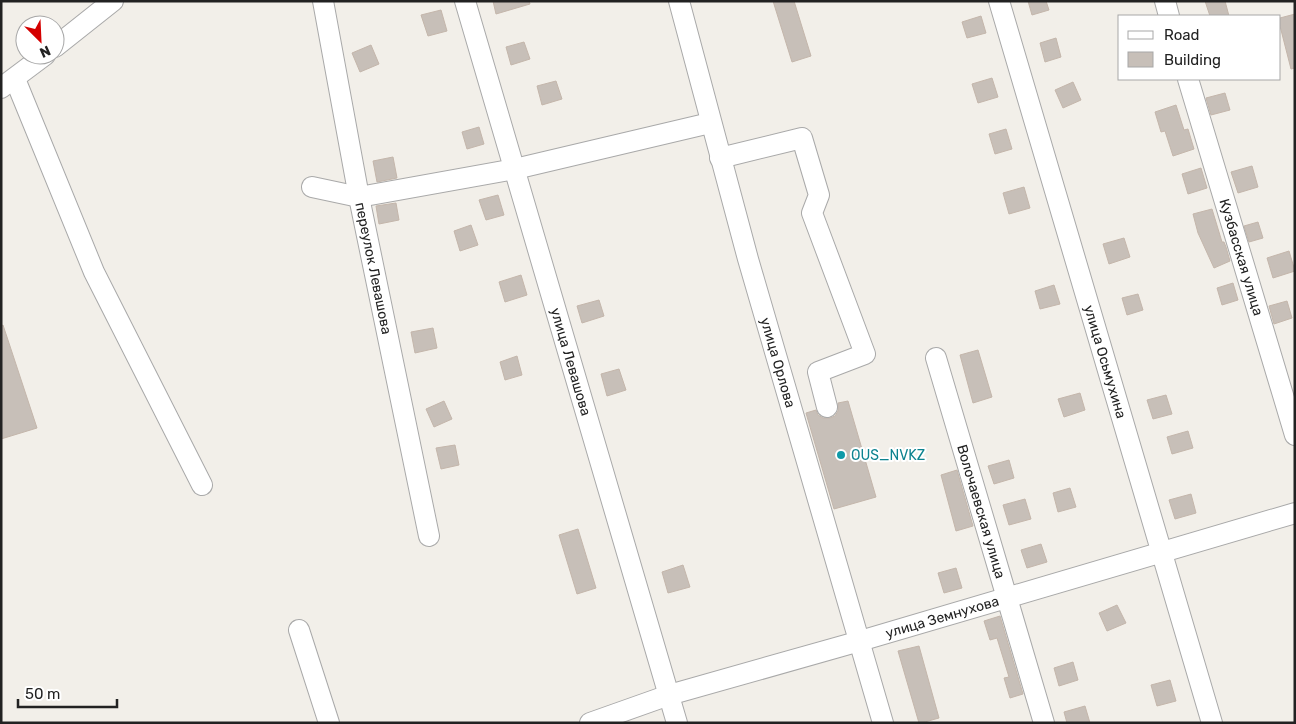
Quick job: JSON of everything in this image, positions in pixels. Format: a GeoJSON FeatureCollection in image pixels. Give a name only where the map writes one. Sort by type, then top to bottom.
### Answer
{"type":"FeatureCollection","features":[{"type":"Feature","properties":{"kind":"street"},"geometry":{"type":"LineString","coordinates":[[65,39],[113,1]]}},
{"type":"Feature","properties":{"kind":"street","name":"переулок Левашова"},"geometry":{"type":"LineString","coordinates":[[323,1],[359,196],[429,536]]}},
{"type":"Feature","properties":{"kind":"street","name":"улица Левашова"},"geometry":{"type":"LineString","coordinates":[[465,1],[677,723]]}},
{"type":"Feature","properties":{"kind":"street","name":"улица Орлова"},"geometry":{"type":"LineString","coordinates":[[679,1],[710,123],[787,396],[884,723]]}},
{"type":"Feature","properties":{"kind":"street","name":"улица Осьмухина"},"geometry":{"type":"LineString","coordinates":[[999,1],[1212,723]]}},
{"type":"Feature","properties":{"kind":"street"},"geometry":{"type":"LineString","coordinates":[[1165,1],[1169,15]]}},
{"type":"Feature","properties":{"kind":"street"},"geometry":{"type":"LineString","coordinates":[[32,65],[8,83],[94,272],[202,485]]}},
{"type":"Feature","properties":{"kind":"street","name":"Кузбасская улица"},"geometry":{"type":"LineString","coordinates":[[1188,80],[1295,435]]}},
{"type":"Feature","properties":{"kind":"street"},"geometry":{"type":"LineString","coordinates":[[312,187],[359,196],[515,169],[710,123]]}},
{"type":"Feature","properties":{"kind":"street"},"geometry":{"type":"LineString","coordinates":[[720,158],[802,138],[818,195],[812,213],[865,354],[818,372],[828,407]]}},
{"type":"Feature","properties":{"kind":"street","name":"Волочаевская улица"},"geometry":{"type":"LineString","coordinates":[[936,358],[1044,723]]}},
{"type":"Feature","properties":{"kind":"street","name":"улица Земнухова"},"geometry":{"type":"LineString","coordinates":[[590,723],[669,695],[1163,553],[1295,513]]}},
{"type":"Feature","properties":{"kind":"street"},"geometry":{"type":"LineString","coordinates":[[299,630],[329,723]]}},
{"type":"Feature","properties":{"kind":"building"},"geometry":{"type":"Polygon","coordinates":[[[493,1],[529,1],[530,4],[496,14],[493,1]]]}},
{"type":"Feature","properties":{"kind":"building"},"geometry":{"type":"Polygon","coordinates":[[[773,1],[794,1],[811,56],[792,62],[773,1]]]}},
{"type":"Feature","properties":{"kind":"building"},"geometry":{"type":"Polygon","coordinates":[[[1028,1],[1046,1],[1049,10],[1032,15],[1028,1]]]}},
{"type":"Feature","properties":{"kind":"building"},"geometry":{"type":"Polygon","coordinates":[[[1205,1],[1225,1],[1229,15],[1210,15],[1205,1]]]}},
{"type":"Feature","properties":{"kind":"building"},"geometry":{"type":"Polygon","coordinates":[[[441,10],[447,31],[428,36],[421,15],[441,10]]]}},
{"type":"Feature","properties":{"kind":"building"},"geometry":{"type":"Polygon","coordinates":[[[1295,14],[1295,68],[1291,69],[1281,30],[1281,18],[1295,14]]]}},
{"type":"Feature","properties":{"kind":"building"},"geometry":{"type":"Polygon","coordinates":[[[981,16],[986,33],[967,38],[962,22],[981,16]]]}},
{"type":"Feature","properties":{"kind":"building"},"geometry":{"type":"Polygon","coordinates":[[[1056,38],[1061,57],[1045,62],[1040,43],[1056,38]]]}},
{"type":"Feature","properties":{"kind":"building"},"geometry":{"type":"Polygon","coordinates":[[[524,42],[530,59],[511,65],[506,47],[524,42]]]}},
{"type":"Feature","properties":{"kind":"building"},"geometry":{"type":"Polygon","coordinates":[[[371,45],[379,64],[360,72],[352,53],[371,45]]]}},
{"type":"Feature","properties":{"kind":"building"},"geometry":{"type":"Polygon","coordinates":[[[992,78],[998,97],[978,103],[972,84],[992,78]]]}},
{"type":"Feature","properties":{"kind":"building"},"geometry":{"type":"Polygon","coordinates":[[[556,81],[562,99],[542,105],[537,86],[556,81]]]}},
{"type":"Feature","properties":{"kind":"building"},"geometry":{"type":"Polygon","coordinates":[[[1073,82],[1081,100],[1063,108],[1055,90],[1073,82]]]}},
{"type":"Feature","properties":{"kind":"building"},"geometry":{"type":"Polygon","coordinates":[[[1225,93],[1230,110],[1211,115],[1206,98],[1225,93]]]}},
{"type":"Feature","properties":{"kind":"building"},"geometry":{"type":"Polygon","coordinates":[[[1176,105],[1184,130],[1188,129],[1194,149],[1173,156],[1165,131],[1161,132],[1155,112],[1176,105]]]}},
{"type":"Feature","properties":{"kind":"building"},"geometry":{"type":"Polygon","coordinates":[[[479,127],[484,144],[467,149],[462,132],[479,127]]]}},
{"type":"Feature","properties":{"kind":"building"},"geometry":{"type":"Polygon","coordinates":[[[1006,129],[1012,149],[995,154],[989,134],[1006,129]]]}},
{"type":"Feature","properties":{"kind":"building"},"geometry":{"type":"Polygon","coordinates":[[[393,157],[397,178],[377,182],[373,161],[393,157]]]}},
{"type":"Feature","properties":{"kind":"building"},"geometry":{"type":"Polygon","coordinates":[[[1252,166],[1258,187],[1238,193],[1231,172],[1252,166]]]}},
{"type":"Feature","properties":{"kind":"building"},"geometry":{"type":"Polygon","coordinates":[[[1201,168],[1207,188],[1188,194],[1182,174],[1201,168]]]}},
{"type":"Feature","properties":{"kind":"building"},"geometry":{"type":"Polygon","coordinates":[[[1024,187],[1030,208],[1009,214],[1003,193],[1024,187]]]}},
{"type":"Feature","properties":{"kind":"building"},"geometry":{"type":"Polygon","coordinates":[[[498,195],[504,215],[486,220],[479,200],[498,195]]]}},
{"type":"Feature","properties":{"kind":"building"},"geometry":{"type":"Polygon","coordinates":[[[396,203],[399,220],[379,224],[376,206],[396,203]]]}},
{"type":"Feature","properties":{"kind":"building"},"geometry":{"type":"Polygon","coordinates":[[[1212,209],[1230,261],[1214,268],[1198,233],[1193,214],[1212,209]]]}},
{"type":"Feature","properties":{"kind":"building"},"geometry":{"type":"Polygon","coordinates":[[[1258,222],[1263,238],[1249,242],[1244,226],[1258,222]]]}},
{"type":"Feature","properties":{"kind":"building"},"geometry":{"type":"Polygon","coordinates":[[[471,225],[478,245],[460,251],[454,231],[471,225]]]}},
{"type":"Feature","properties":{"kind":"building"},"geometry":{"type":"Polygon","coordinates":[[[1124,238],[1130,257],[1109,264],[1103,244],[1124,238]]]}},
{"type":"Feature","properties":{"kind":"building"},"geometry":{"type":"Polygon","coordinates":[[[1289,251],[1295,271],[1273,278],[1267,258],[1289,251]]]}},
{"type":"Feature","properties":{"kind":"building"},"geometry":{"type":"Polygon","coordinates":[[[521,275],[527,295],[505,302],[499,282],[521,275]]]}},
{"type":"Feature","properties":{"kind":"building"},"geometry":{"type":"Polygon","coordinates":[[[1233,283],[1238,300],[1222,305],[1217,288],[1233,283]]]}},
{"type":"Feature","properties":{"kind":"building"},"geometry":{"type":"Polygon","coordinates":[[[1054,285],[1060,304],[1040,309],[1035,291],[1054,285]]]}},
{"type":"Feature","properties":{"kind":"building"},"geometry":{"type":"Polygon","coordinates":[[[1138,294],[1143,310],[1127,315],[1122,298],[1138,294]]]}},
{"type":"Feature","properties":{"kind":"building"},"geometry":{"type":"Polygon","coordinates":[[[599,300],[604,316],[582,323],[577,306],[599,300]]]}},
{"type":"Feature","properties":{"kind":"building"},"geometry":{"type":"Polygon","coordinates":[[[1287,301],[1292,318],[1274,324],[1269,306],[1287,301]]]}},
{"type":"Feature","properties":{"kind":"building"},"geometry":{"type":"Polygon","coordinates":[[[3,325],[37,428],[1,439],[1,326],[3,325]]]}},
{"type":"Feature","properties":{"kind":"building"},"geometry":{"type":"Polygon","coordinates":[[[433,328],[437,348],[415,353],[411,332],[433,328]]]}},
{"type":"Feature","properties":{"kind":"building"},"geometry":{"type":"Polygon","coordinates":[[[978,350],[992,397],[973,403],[960,355],[978,350]]]}},
{"type":"Feature","properties":{"kind":"building"},"geometry":{"type":"Polygon","coordinates":[[[517,356],[522,375],[505,380],[500,362],[517,356]]]}},
{"type":"Feature","properties":{"kind":"building"},"geometry":{"type":"Polygon","coordinates":[[[619,369],[626,390],[607,396],[601,374],[619,369]]]}},
{"type":"Feature","properties":{"kind":"building"},"geometry":{"type":"Polygon","coordinates":[[[1080,393],[1085,410],[1064,417],[1058,399],[1080,393]]]}},
{"type":"Feature","properties":{"kind":"building"},"geometry":{"type":"Polygon","coordinates":[[[1166,395],[1172,414],[1153,419],[1147,400],[1166,395]]]}},
{"type":"Feature","properties":{"kind":"building"},"geometry":{"type":"Polygon","coordinates":[[[444,401],[452,419],[434,427],[426,409],[444,401]]]}},
{"type":"Feature","properties":{"kind":"building","name":"OUS_NVKZ"},"geometry":{"type":"Polygon","coordinates":[[[848,401],[876,497],[834,509],[806,413],[816,410],[818,415],[823,418],[830,418],[835,416],[838,411],[838,403],[848,401]]]}},
{"type":"Feature","properties":{"kind":"building"},"geometry":{"type":"Polygon","coordinates":[[[1188,431],[1193,448],[1172,454],[1167,437],[1188,431]]]}},
{"type":"Feature","properties":{"kind":"building"},"geometry":{"type":"Polygon","coordinates":[[[455,445],[459,465],[441,469],[436,448],[455,445]]]}},
{"type":"Feature","properties":{"kind":"building"},"geometry":{"type":"Polygon","coordinates":[[[1009,460],[1014,478],[994,484],[988,466],[1009,460]]]}},
{"type":"Feature","properties":{"kind":"building"},"geometry":{"type":"Polygon","coordinates":[[[957,470],[973,526],[956,531],[941,475],[957,470]]]}},
{"type":"Feature","properties":{"kind":"building"},"geometry":{"type":"Polygon","coordinates":[[[1070,488],[1076,507],[1058,512],[1053,493],[1070,488]]]}},
{"type":"Feature","properties":{"kind":"building"},"geometry":{"type":"Polygon","coordinates":[[[1191,494],[1196,513],[1175,519],[1169,500],[1191,494]]]}},
{"type":"Feature","properties":{"kind":"building"},"geometry":{"type":"Polygon","coordinates":[[[1025,499],[1031,519],[1009,525],[1003,505],[1025,499]]]}},
{"type":"Feature","properties":{"kind":"building"},"geometry":{"type":"Polygon","coordinates":[[[578,529],[596,588],[577,594],[559,535],[578,529]]]}},
{"type":"Feature","properties":{"kind":"building"},"geometry":{"type":"Polygon","coordinates":[[[1041,544],[1047,562],[1027,568],[1021,550],[1041,544]]]}},
{"type":"Feature","properties":{"kind":"building"},"geometry":{"type":"Polygon","coordinates":[[[683,565],[690,587],[668,593],[662,572],[683,565]]]}},
{"type":"Feature","properties":{"kind":"building"},"geometry":{"type":"Polygon","coordinates":[[[956,568],[962,588],[944,593],[938,573],[956,568]]]}},
{"type":"Feature","properties":{"kind":"building"},"geometry":{"type":"Polygon","coordinates":[[[1117,605],[1126,623],[1107,631],[1099,613],[1117,605]]]}},
{"type":"Feature","properties":{"kind":"building"},"geometry":{"type":"Polygon","coordinates":[[[1000,616],[1023,694],[1010,698],[1004,678],[1009,677],[997,638],[990,640],[984,621],[1000,616]]]}},
{"type":"Feature","properties":{"kind":"building"},"geometry":{"type":"Polygon","coordinates":[[[919,646],[939,718],[921,723],[919,723],[898,651],[919,646]]]}},
{"type":"Feature","properties":{"kind":"building"},"geometry":{"type":"Polygon","coordinates":[[[1073,662],[1078,680],[1059,686],[1054,668],[1073,662]]]}},
{"type":"Feature","properties":{"kind":"building"},"geometry":{"type":"Polygon","coordinates":[[[1170,680],[1176,701],[1157,706],[1151,685],[1170,680]]]}},
{"type":"Feature","properties":{"kind":"building"},"geometry":{"type":"Polygon","coordinates":[[[1085,706],[1090,723],[1067,723],[1064,712],[1085,706]]]}},
{"type":"Feature","properties":{"kind":"place","name":"OUS_NVKZ"},"geometry":{"type":"Point","coordinates":[841,455]}}]}
